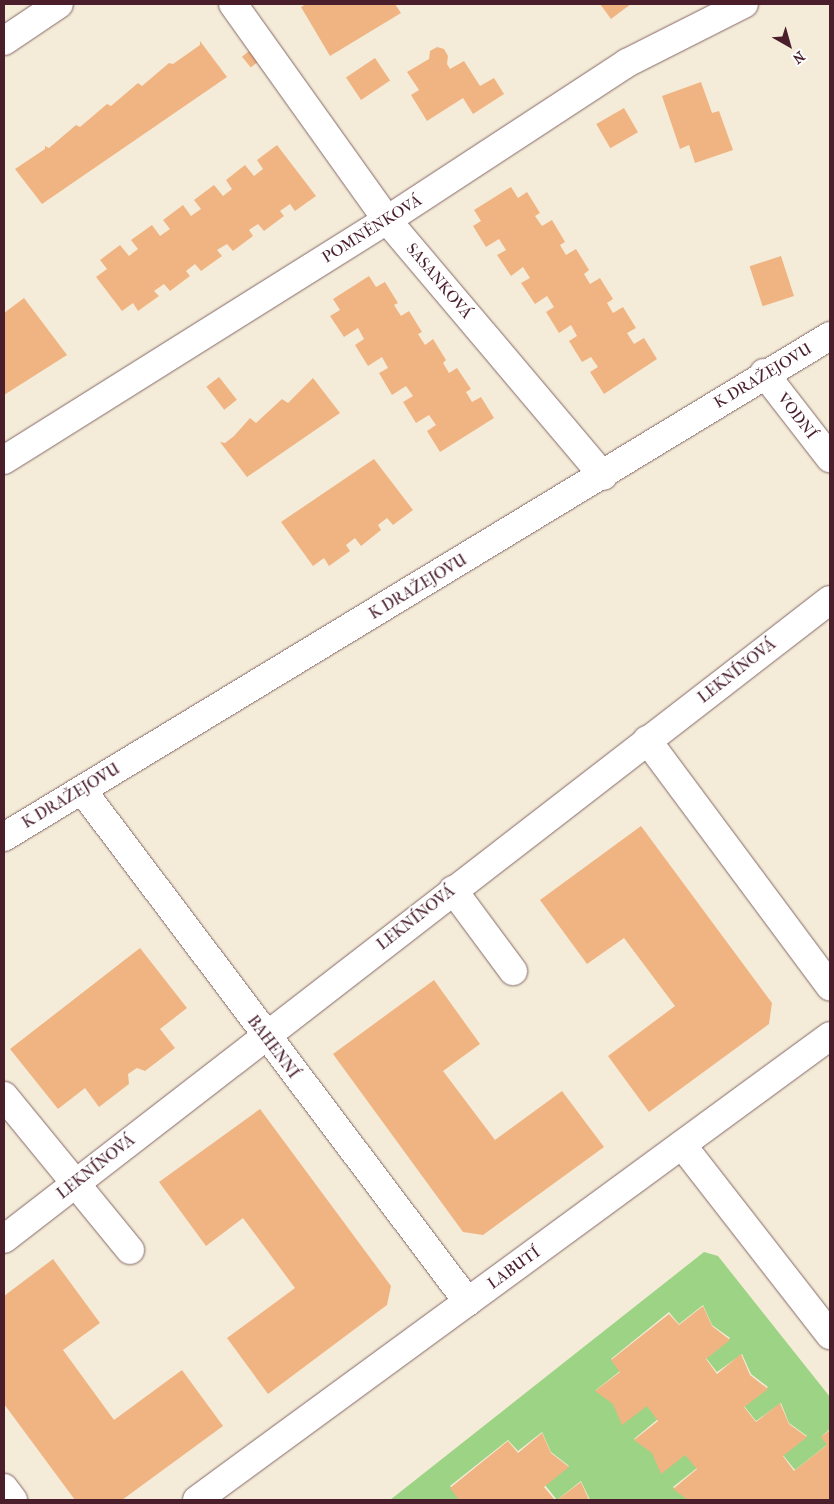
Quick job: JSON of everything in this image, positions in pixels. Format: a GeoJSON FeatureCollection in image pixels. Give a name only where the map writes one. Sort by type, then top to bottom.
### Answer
{"type":"FeatureCollection","features":[{"type":"Feature","properties":{"kind":"street"},"geometry":{"type":"LineString","coordinates":[[4,41],[59,4]]}},
{"type":"Feature","properties":{"kind":"street","name":"SASANKOVÁ"},"geometry":{"type":"LineString","coordinates":[[233,4],[387,220],[603,476]]}},
{"type":"Feature","properties":{"kind":"street","name":"POMNĚNKOVÁ"},"geometry":{"type":"LineString","coordinates":[[4,460],[387,220],[627,63],[744,4]]}},
{"type":"Feature","properties":{"kind":"street","name":"K DRAŽEJOVU"},"geometry":{"type":"LineString","coordinates":[[4,837],[603,476],[764,373],[830,336]]}},
{"type":"Feature","properties":{"kind":"street","name":"VODNÍ"},"geometry":{"type":"LineString","coordinates":[[764,373],[830,458]]}},
{"type":"Feature","properties":{"kind":"street","name":"LEKNÍNOVÁ"},"geometry":{"type":"LineString","coordinates":[[4,1239],[264,1035],[830,600]]}},
{"type":"Feature","properties":{"kind":"street"},"geometry":{"type":"LineString","coordinates":[[647,740],[830,986]]}},
{"type":"Feature","properties":{"kind":"street","name":"BAHENNÍ"},"geometry":{"type":"LineString","coordinates":[[82,790],[264,1035],[468,1302]]}},
{"type":"Feature","properties":{"kind":"street"},"geometry":{"type":"LineString","coordinates":[[453,890],[513,971]]}},
{"type":"Feature","properties":{"kind":"street","name":"LABUTÍ"},"geometry":{"type":"LineString","coordinates":[[197,1500],[830,1036]]}},
{"type":"Feature","properties":{"kind":"street"},"geometry":{"type":"LineString","coordinates":[[4,1096],[130,1250]]}},
{"type":"Feature","properties":{"kind":"street"},"geometry":{"type":"LineString","coordinates":[[682,1145],[830,1335]]}},
{"type":"Feature","properties":{"kind":"street"},"geometry":{"type":"LineString","coordinates":[[4,1488],[13,1500]]}},
{"type":"Feature","properties":{"kind":"green space"},"geometry":{"type":"Polygon","coordinates":[[[704,1252],[718,1256],[830,1397],[830,1429],[822,1436],[828,1444],[795,1470],[783,1455],[807,1436],[789,1423],[781,1403],[756,1421],[744,1406],[768,1387],[751,1374],[742,1354],[717,1372],[706,1358],[730,1338],[712,1325],[703,1305],[679,1324],[669,1312],[611,1359],[620,1371],[596,1390],[613,1403],[647,1405],[658,1419],[634,1439],[652,1452],[685,1453],[697,1468],[673,1487],[690,1500],[590,1500],[581,1481],[557,1500],[545,1485],[569,1466],[551,1452],[542,1432],[518,1451],[508,1440],[450,1486],[459,1498],[456,1500],[390,1500],[704,1252]]]}},
{"type":"Feature","properties":{"kind":"building"},"geometry":{"type":"Polygon","coordinates":[[[306,4],[395,4],[401,13],[330,56],[301,7],[306,4]]]}},
{"type":"Feature","properties":{"kind":"building"},"geometry":{"type":"Polygon","coordinates":[[[600,4],[631,4],[611,19],[600,4]]]}},
{"type":"Feature","properties":{"kind":"building"},"geometry":{"type":"Polygon","coordinates":[[[200,41],[227,77],[42,204],[15,169],[45,149],[45,146],[49,148],[76,125],[80,127],[107,104],[111,106],[138,83],[142,86],[169,63],[173,64],[200,45],[200,41]]]}},
{"type":"Feature","properties":{"kind":"building"},"geometry":{"type":"Polygon","coordinates":[[[437,47],[444,49],[448,56],[447,64],[450,69],[464,61],[480,86],[494,78],[504,94],[473,114],[463,98],[427,121],[411,95],[419,90],[407,72],[429,59],[430,51],[437,47]]]}},
{"type":"Feature","properties":{"kind":"building"},"geometry":{"type":"Polygon","coordinates":[[[249,51],[258,62],[251,68],[242,57],[249,51]]]}},
{"type":"Feature","properties":{"kind":"building"},"geometry":{"type":"Polygon","coordinates":[[[375,58],[390,80],[361,100],[346,78],[375,58]]]}},
{"type":"Feature","properties":{"kind":"building"},"geometry":{"type":"Polygon","coordinates":[[[701,82],[712,113],[719,111],[733,150],[695,163],[689,145],[680,149],[662,96],[701,82]]]}},
{"type":"Feature","properties":{"kind":"building"},"geometry":{"type":"Polygon","coordinates":[[[624,108],[638,132],[610,148],[596,124],[624,108]]]}},
{"type":"Feature","properties":{"kind":"building"},"geometry":{"type":"Polygon","coordinates":[[[277,145],[316,196],[295,211],[290,204],[280,211],[284,216],[264,231],[258,224],[249,230],[253,236],[233,251],[227,244],[217,250],[222,256],[201,271],[195,264],[186,271],[190,276],[170,291],[164,284],[154,291],[159,296],[138,311],[133,303],[122,311],[96,277],[107,269],[100,260],[120,245],[129,256],[138,249],[131,240],[152,225],[160,236],[170,229],[163,220],[183,205],[191,216],[201,209],[194,200],[214,185],[223,196],[232,189],[226,180],[245,165],[254,176],[263,169],[257,160],[277,145]]]}},
{"type":"Feature","properties":{"kind":"building"},"geometry":{"type":"Polygon","coordinates":[[[511,187],[518,198],[527,192],[540,213],[535,216],[542,226],[552,220],[565,242],[560,245],[566,255],[576,249],[589,270],[584,274],[590,284],[600,278],[613,299],[607,303],[613,313],[623,307],[636,328],[627,333],[634,344],[644,338],[657,359],[604,394],[590,372],[598,367],[591,357],[582,362],[569,341],[577,336],[571,325],[559,333],[546,312],[554,307],[547,296],[535,304],[521,283],[530,278],[523,267],[511,276],[497,255],[506,250],[499,239],[486,247],[473,226],[481,221],[474,210],[511,187]]]}},
{"type":"Feature","properties":{"kind":"building"},"geometry":{"type":"Polygon","coordinates":[[[781,256],[794,296],[763,306],[750,266],[781,256]]]}},
{"type":"Feature","properties":{"kind":"building"},"geometry":{"type":"Polygon","coordinates":[[[369,276],[376,287],[385,282],[398,303],[394,305],[401,316],[409,311],[422,332],[418,334],[425,345],[433,339],[446,360],[443,363],[449,373],[457,368],[471,389],[466,392],[472,402],[481,397],[494,418],[440,452],[427,431],[436,425],[429,415],[416,423],[403,402],[413,396],[406,386],[392,395],[379,373],[388,368],[382,357],[368,366],[355,345],[364,339],[358,328],[344,337],[330,316],[340,310],[333,299],[369,276]]]}},
{"type":"Feature","properties":{"kind":"building"},"geometry":{"type":"Polygon","coordinates":[[[24,298],[67,355],[4,395],[4,313],[24,298]]]}},
{"type":"Feature","properties":{"kind":"building"},"geometry":{"type":"Polygon","coordinates":[[[219,377],[237,400],[224,410],[206,387],[219,377]]]}},
{"type":"Feature","properties":{"kind":"building"},"geometry":{"type":"Polygon","coordinates":[[[313,378],[340,413],[247,477],[220,442],[225,443],[234,436],[250,418],[256,423],[282,399],[288,403],[313,378]]]}},
{"type":"Feature","properties":{"kind":"building"},"geometry":{"type":"Polygon","coordinates":[[[374,459],[413,510],[393,525],[387,518],[378,525],[381,530],[361,546],[355,538],[346,545],[350,551],[329,566],[324,558],[313,566],[281,522],[374,459]]]}},
{"type":"Feature","properties":{"kind":"building"},"geometry":{"type":"Polygon","coordinates":[[[641,826],[772,1003],[769,1024],[649,1112],[608,1056],[675,1006],[624,938],[587,964],[540,900],[641,826]]]}},
{"type":"Feature","properties":{"kind":"building"},"geometry":{"type":"Polygon","coordinates":[[[140,948],[187,1008],[160,1029],[175,1048],[145,1071],[137,1068],[128,1074],[129,1084],[99,1107],[85,1088],[58,1109],[10,1049],[140,948]]]}},
{"type":"Feature","properties":{"kind":"building"},"geometry":{"type":"Polygon","coordinates":[[[434,980],[480,1044],[443,1071],[495,1140],[562,1091],[604,1147],[483,1235],[463,1232],[333,1054],[434,980]]]}},
{"type":"Feature","properties":{"kind":"building"},"geometry":{"type":"Polygon","coordinates":[[[260,1109],[391,1286],[387,1305],[268,1394],[227,1338],[295,1288],[243,1218],[206,1246],[159,1182],[260,1109]]]}},
{"type":"Feature","properties":{"kind":"building"},"geometry":{"type":"Polygon","coordinates":[[[53,1259],[100,1323],[63,1350],[114,1420],[182,1370],[223,1426],[122,1500],[75,1500],[4,1404],[4,1296],[53,1259]]]}},
{"type":"Feature","properties":{"kind":"building"},"geometry":{"type":"Polygon","coordinates":[[[703,1306],[712,1326],[730,1340],[706,1359],[717,1374],[741,1354],[750,1375],[768,1389],[744,1407],[756,1422],[780,1403],[789,1424],[807,1437],[783,1456],[794,1471],[827,1445],[821,1437],[830,1430],[830,1500],[688,1500],[673,1489],[697,1469],[685,1455],[661,1474],[652,1453],[634,1440],[658,1421],[647,1406],[622,1425],[613,1404],[595,1391],[620,1372],[611,1360],[669,1314],[679,1325],[703,1306]]]}},
{"type":"Feature","properties":{"kind":"building"},"geometry":{"type":"Polygon","coordinates":[[[542,1433],[551,1453],[569,1467],[544,1487],[555,1500],[459,1500],[450,1488],[508,1441],[518,1453],[542,1433]]]}},
{"type":"Feature","properties":{"kind":"building"},"geometry":{"type":"Polygon","coordinates":[[[581,1482],[589,1500],[557,1500],[581,1482]]]}}]}
